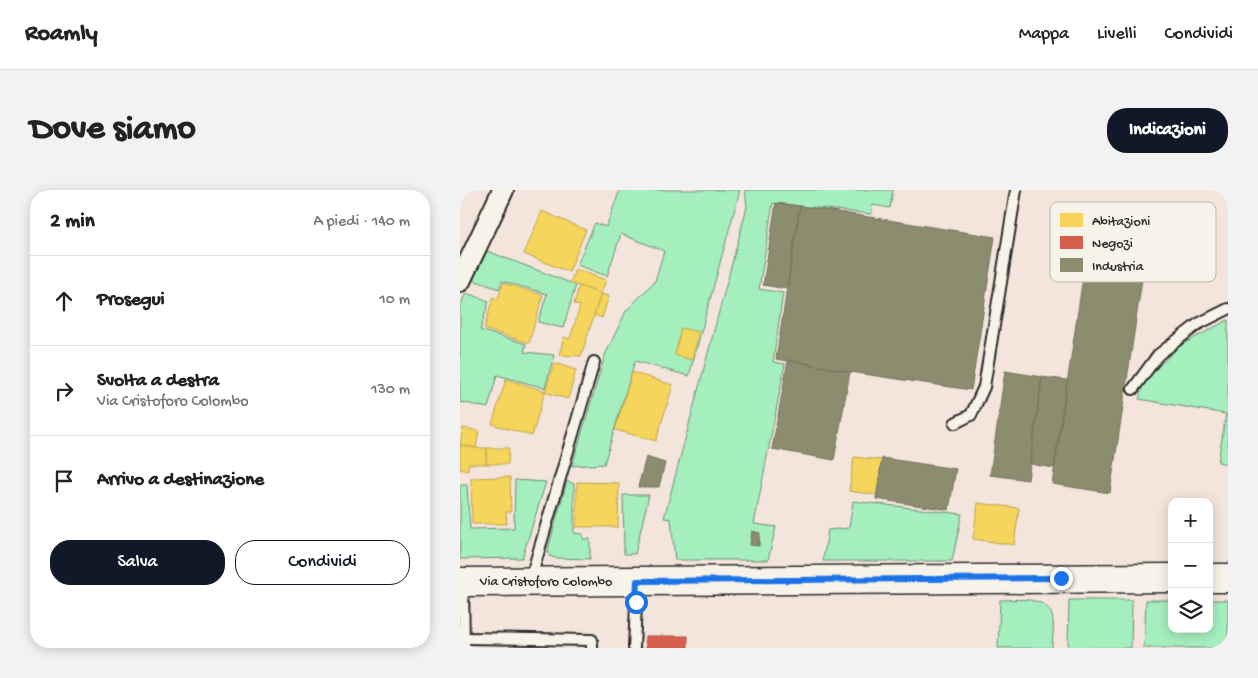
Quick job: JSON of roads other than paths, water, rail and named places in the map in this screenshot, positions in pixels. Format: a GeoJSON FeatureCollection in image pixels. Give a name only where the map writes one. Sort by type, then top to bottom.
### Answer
{"type":"FeatureCollection","features":[{"type":"Feature","properties":{"kind":"main road","name":"Via Cristoforo Colombo"},"geometry":{"type":"LineString","coordinates":[[462,582],[1168,578]]}},
{"type":"Feature","properties":{"kind":"main road"},"geometry":{"type":"LineString","coordinates":[[1213,578],[1228,578]]}},
{"type":"Feature","properties":{"kind":"street"},"geometry":{"type":"LineString","coordinates":[[460,281],[503,190]]}},
{"type":"Feature","properties":{"kind":"lane"},"geometry":{"type":"LineString","coordinates":[[955,424],[971,415],[984,387],[1016,190]]}},
{"type":"Feature","properties":{"kind":"lane"},"geometry":{"type":"LineString","coordinates":[[1133,389],[1158,355],[1198,324],[1228,308]]}},
{"type":"Feature","properties":{"kind":"lane"},"geometry":{"type":"LineString","coordinates":[[529,582],[594,362]]}},
{"type":"Feature","properties":{"kind":"lane"},"geometry":{"type":"LineString","coordinates":[[634,648],[637,581]]}},
{"type":"Feature","properties":{"kind":"lane"},"geometry":{"type":"LineString","coordinates":[[462,582],[464,643],[592,640],[592,648]]}}]}
